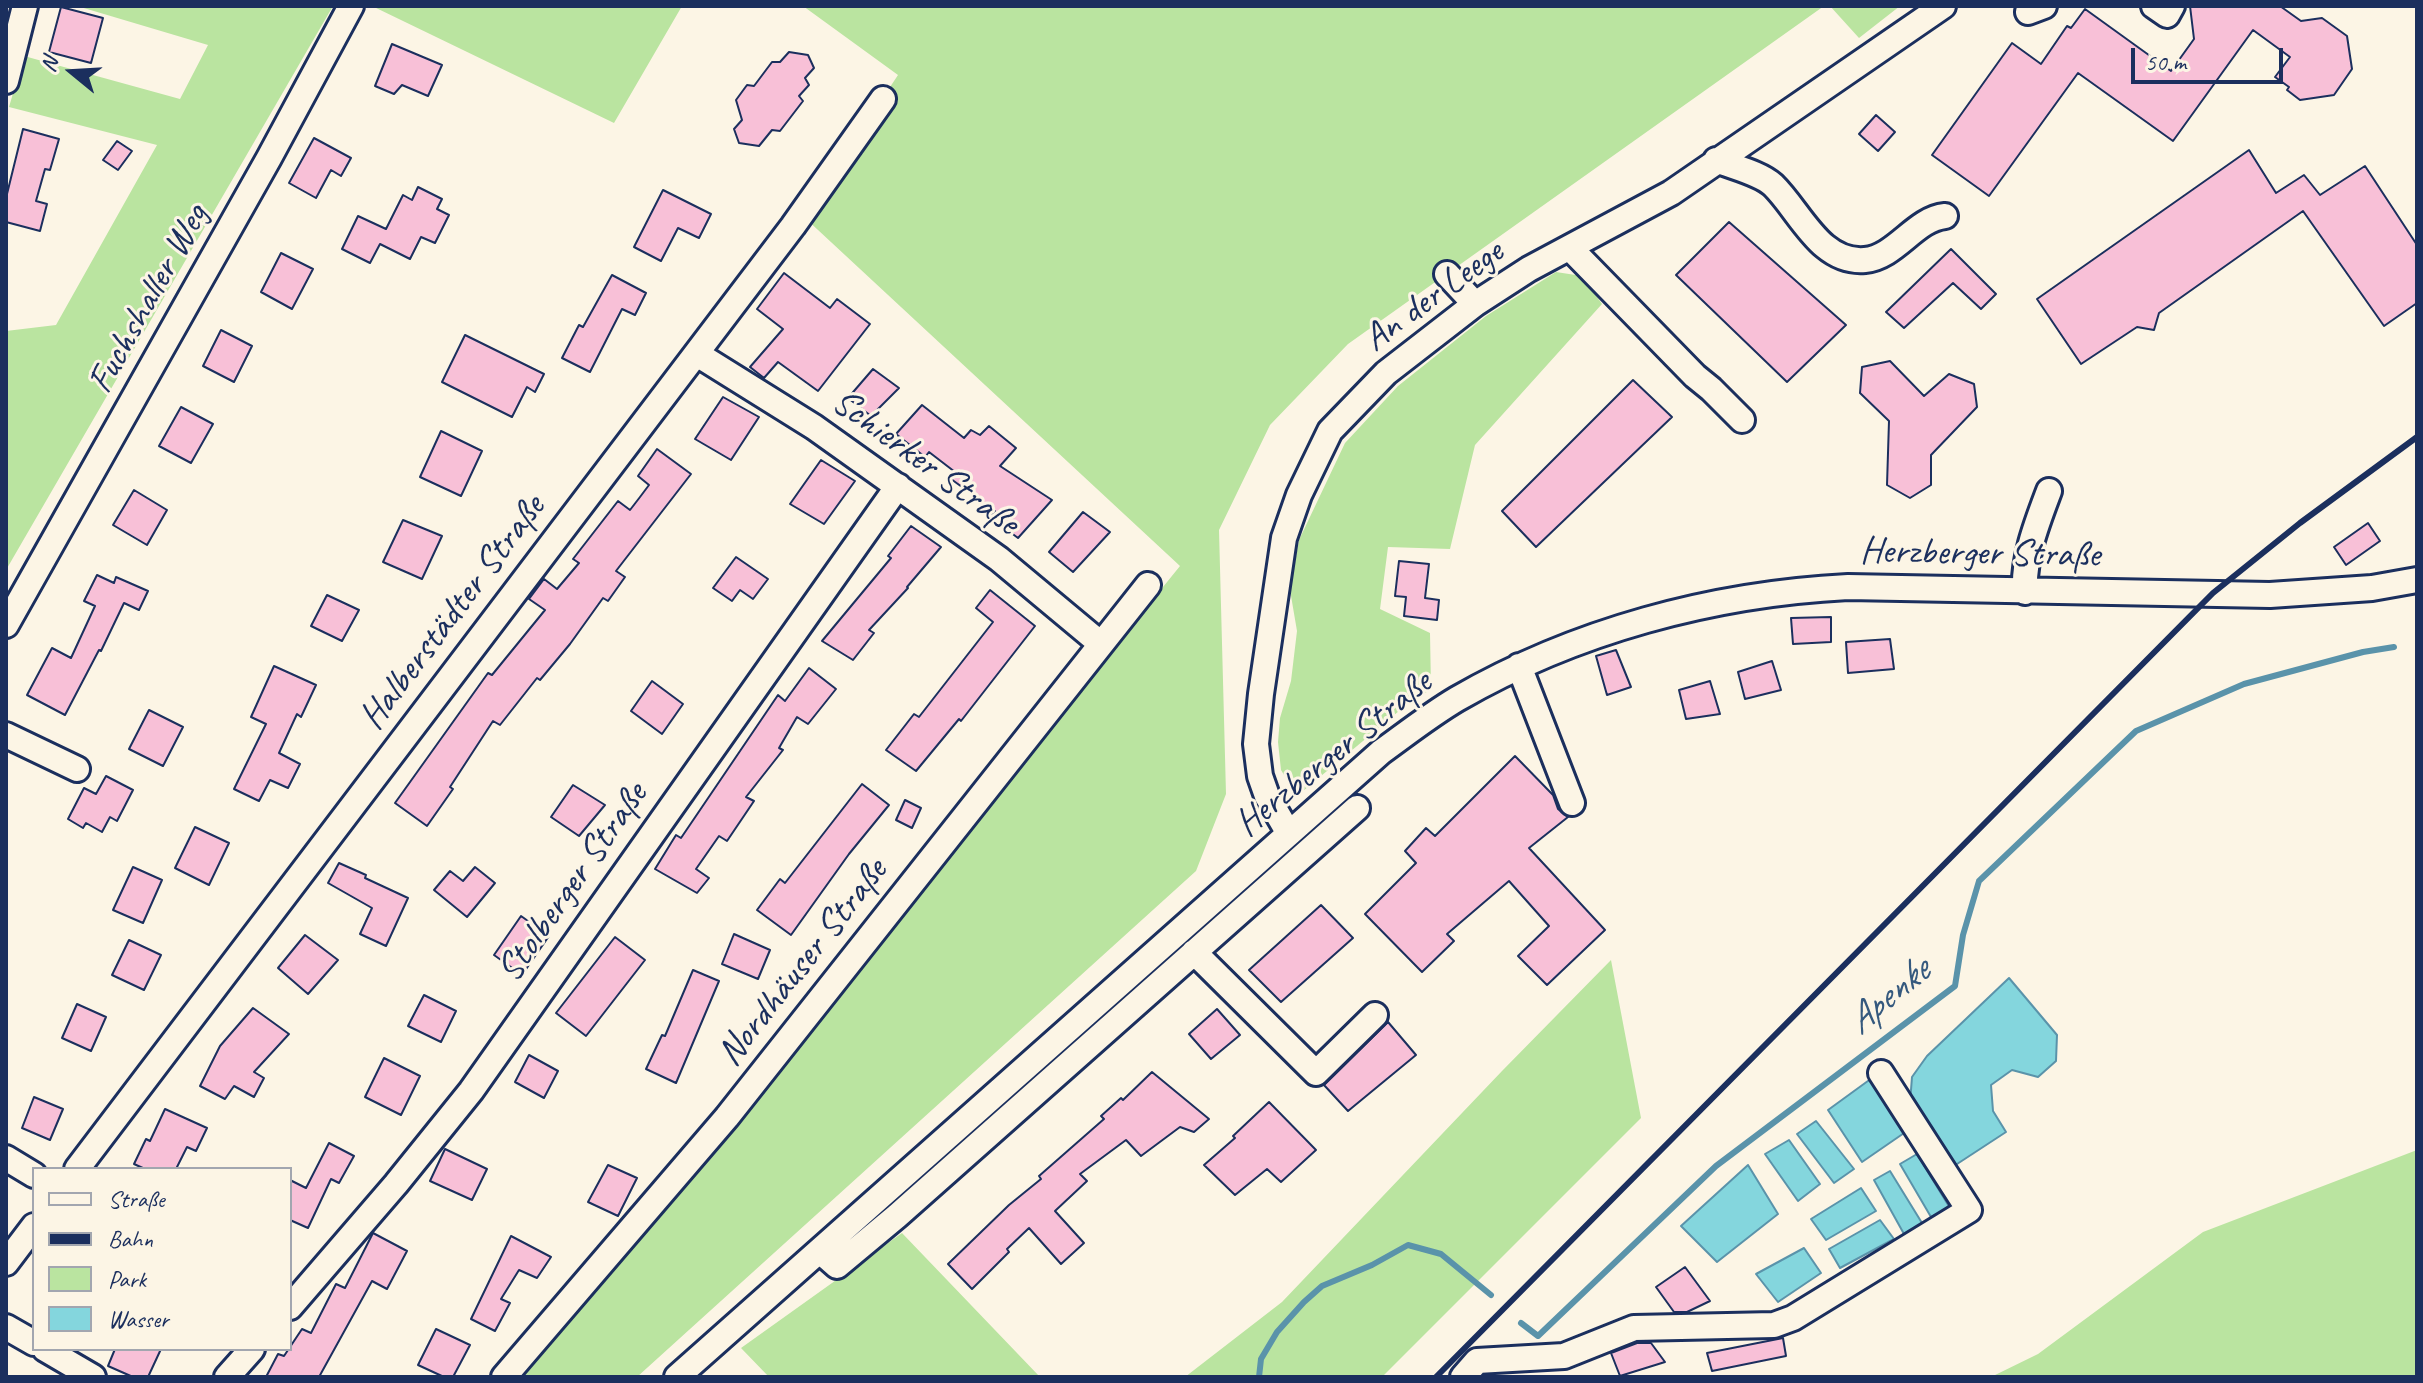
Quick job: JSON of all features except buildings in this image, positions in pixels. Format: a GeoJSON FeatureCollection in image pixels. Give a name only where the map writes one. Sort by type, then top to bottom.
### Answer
{"type":"FeatureCollection","features":[{"type":"Feature","properties":{"kind":"street"},"geometry":{"type":"LineString","coordinates":[[6,81],[25,6]]}},
{"type":"Feature","properties":{"kind":"street","name":"Fuchshaller Weg"},"geometry":{"type":"LineString","coordinates":[[6,625],[262,172],[351,6]]}},
{"type":"Feature","properties":{"kind":"street","name":"An der Leege"},"geometry":{"type":"LineString","coordinates":[[1288,832],[1267,796],[1256,744],[1284,538],[1299,495],[1330,431],[1386,373],[1475,304],[1529,269],[1671,193],[1943,6]]}},
{"type":"Feature","properties":{"kind":"street"},"geometry":{"type":"LineString","coordinates":[[2154,6],[2167,15],[2172,6]]}},
{"type":"Feature","properties":{"kind":"street","name":"Halberstädter Straße"},"geometry":{"type":"LineString","coordinates":[[79,1167],[697,354],[883,99]]}},
{"type":"Feature","properties":{"kind":"street"},"geometry":{"type":"LineString","coordinates":[[1716,160],[1771,183],[1808,229],[1835,254],[1852,260],[1869,259],[1936,218],[1945,216]]}},
{"type":"Feature","properties":{"kind":"street"},"geometry":{"type":"LineString","coordinates":[[1570,248],[1742,420]]}},
{"type":"Feature","properties":{"kind":"street"},"geometry":{"type":"LineString","coordinates":[[1447,274],[1475,304]]}},
{"type":"Feature","properties":{"kind":"street","name":"Schierker Straße"},"geometry":{"type":"LineString","coordinates":[[697,354],[814,427],[898,486],[999,559],[1101,644]]}},
{"type":"Feature","properties":{"kind":"street","name":"Stolberger Straße"},"geometry":{"type":"LineString","coordinates":[[292,1305],[471,1091],[898,486]]}},
{"type":"Feature","properties":{"kind":"street"},"geometry":{"type":"LineString","coordinates":[[2025,592],[2026,565],[2049,491]]}},
{"type":"Feature","properties":{"kind":"street","name":"Herzberger Straße"},"geometry":{"type":"LineString","coordinates":[[677,1377],[1381,752],[1455,700],[1519,666],[1597,635],[1655,618],[1726,601],[1796,590],[1848,587],[2270,595],[2372,588],[2417,580]]}},
{"type":"Feature","properties":{"kind":"street","name":"Nordhäuser Straße"},"geometry":{"type":"LineString","coordinates":[[504,1377],[727,1117],[1148,585]]}},
{"type":"Feature","properties":{"kind":"street"},"geometry":{"type":"LineString","coordinates":[[1519,666],[1572,803]]}},
{"type":"Feature","properties":{"kind":"street"},"geometry":{"type":"LineString","coordinates":[[6,735],[77,769]]}},
{"type":"Feature","properties":{"kind":"street","name":"Herzberger Straße"},"geometry":{"type":"LineString","coordinates":[[820,1251],[837,1266],[1357,808]]}},
{"type":"Feature","properties":{"kind":"street"},"geometry":{"type":"LineString","coordinates":[[1194,952],[1316,1073],[1375,1015]]}},
{"type":"Feature","properties":{"kind":"street"},"geometry":{"type":"LineString","coordinates":[[1463,1377],[1477,1361],[1564,1356],[1634,1328],[1774,1325],[1793,1318],[1969,1210],[1881,1073]]}},
{"type":"Feature","properties":{"kind":"street"},"geometry":{"type":"LineString","coordinates":[[6,1158],[32,1174]]}},
{"type":"Feature","properties":{"kind":"street"},"geometry":{"type":"LineString","coordinates":[[6,1263],[32,1229]]}},
{"type":"Feature","properties":{"kind":"street"},"geometry":{"type":"LineString","coordinates":[[6,1327],[32,1342]]}},
{"type":"Feature","properties":{"kind":"street"},"geometry":{"type":"LineString","coordinates":[[48,1351],[93,1377]]}},
{"type":"Feature","properties":{"kind":"street"},"geometry":{"type":"LineString","coordinates":[[227,1377],[250,1351]]}},
{"type":"Feature","properties":{"kind":"green space"},"geometry":{"type":"Polygon","coordinates":[[[77,6],[333,6],[6,570],[6,331],[56,325],[157,145],[9,107],[24,56],[180,99],[208,45],[77,6]]]}},
{"type":"Feature","properties":{"kind":"green space"},"geometry":{"type":"Polygon","coordinates":[[[372,6],[682,6],[614,123],[372,6]]]}},
{"type":"Feature","properties":{"kind":"green space"},"geometry":{"type":"Polygon","coordinates":[[[803,6],[1824,6],[1348,344],[1270,425],[1219,530],[1226,794],[1196,871],[637,1377],[523,1377],[1180,566],[804,217],[898,75],[803,6]]]}},
{"type":"Feature","properties":{"kind":"green space"},"geometry":{"type":"Polygon","coordinates":[[[1830,6],[1900,6],[1859,38],[1830,6]]]}},
{"type":"Feature","properties":{"kind":"green space"},"geometry":{"type":"Polygon","coordinates":[[[1556,272],[1582,276],[1602,304],[1475,445],[1450,549],[1388,547],[1380,609],[1430,633],[1431,689],[1399,711],[1303,791],[1292,788],[1281,770],[1278,742],[1280,718],[1291,681],[1297,631],[1290,590],[1299,540],[1345,443],[1398,386],[1486,316],[1556,272]]]}},
{"type":"Feature","properties":{"kind":"green space"},"geometry":{"type":"Polygon","coordinates":[[[1611,960],[1641,1118],[1382,1377],[1185,1377],[1282,1302],[1611,960]]]}},
{"type":"Feature","properties":{"kind":"green space"},"geometry":{"type":"Polygon","coordinates":[[[2417,1150],[2417,1377],[1991,1377],[2038,1354],[2203,1232],[2417,1150]]]}},
{"type":"Feature","properties":{"kind":"green space"},"geometry":{"type":"Polygon","coordinates":[[[902,1233],[1040,1377],[769,1377],[741,1348],[902,1233]]]}},
{"type":"Feature","properties":{"kind":"water"},"geometry":{"type":"Polygon","coordinates":[[[2009,978],[2057,1035],[2056,1061],[2038,1077],[2012,1070],[1991,1085],[1993,1111],[2006,1132],[1954,1166],[1910,1103],[1912,1077],[1927,1056],[2009,978]]]}},
{"type":"Feature","properties":{"kind":"water"},"geometry":{"type":"Polygon","coordinates":[[[1872,1078],[1907,1131],[1862,1162],[1828,1110],[1872,1078]]]}},
{"type":"Feature","properties":{"kind":"water"},"geometry":{"type":"Polygon","coordinates":[[[1816,1121],[1854,1169],[1834,1183],[1797,1134],[1816,1121]]]}},
{"type":"Feature","properties":{"kind":"water"},"geometry":{"type":"Polygon","coordinates":[[[1789,1140],[1820,1184],[1798,1201],[1765,1154],[1789,1140]]]}},
{"type":"Feature","properties":{"kind":"water"},"geometry":{"type":"Polygon","coordinates":[[[1917,1154],[1950,1208],[1931,1217],[1900,1164],[1917,1154]]]}},
{"type":"Feature","properties":{"kind":"water"},"geometry":{"type":"Polygon","coordinates":[[[1748,1165],[1778,1214],[1717,1262],[1681,1226],[1748,1165]]]}},
{"type":"Feature","properties":{"kind":"water"},"geometry":{"type":"Polygon","coordinates":[[[1890,1171],[1922,1223],[1904,1234],[1874,1180],[1890,1171]]]}},
{"type":"Feature","properties":{"kind":"water"},"geometry":{"type":"Polygon","coordinates":[[[1861,1188],[1876,1211],[1826,1240],[1811,1219],[1861,1188]]]}},
{"type":"Feature","properties":{"kind":"water"},"geometry":{"type":"Polygon","coordinates":[[[1880,1220],[1894,1239],[1840,1268],[1829,1249],[1880,1220]]]}},
{"type":"Feature","properties":{"kind":"water"},"geometry":{"type":"Polygon","coordinates":[[[1804,1248],[1821,1273],[1778,1302],[1756,1274],[1804,1248]]]}},
{"type":"Feature","properties":{"kind":"waterway","name":"Apenke"},"geometry":{"type":"LineString","coordinates":[[1521,1323],[1538,1336],[1716,1166],[1955,986],[1963,935],[1979,881],[2136,731],[2244,684],[2363,652],[2394,647]]}},
{"type":"Feature","properties":{"kind":"waterway","name":"Apenke"},"geometry":{"type":"LineString","coordinates":[[1259,1377],[1261,1359],[1277,1332],[1322,1286],[1372,1265],[1408,1245],[1441,1254],[1491,1295]]}},
{"type":"Feature","properties":{"kind":"railway"},"geometry":{"type":"LineString","coordinates":[[1436,1377],[2213,593],[2300,523],[2417,437]]}}]}
